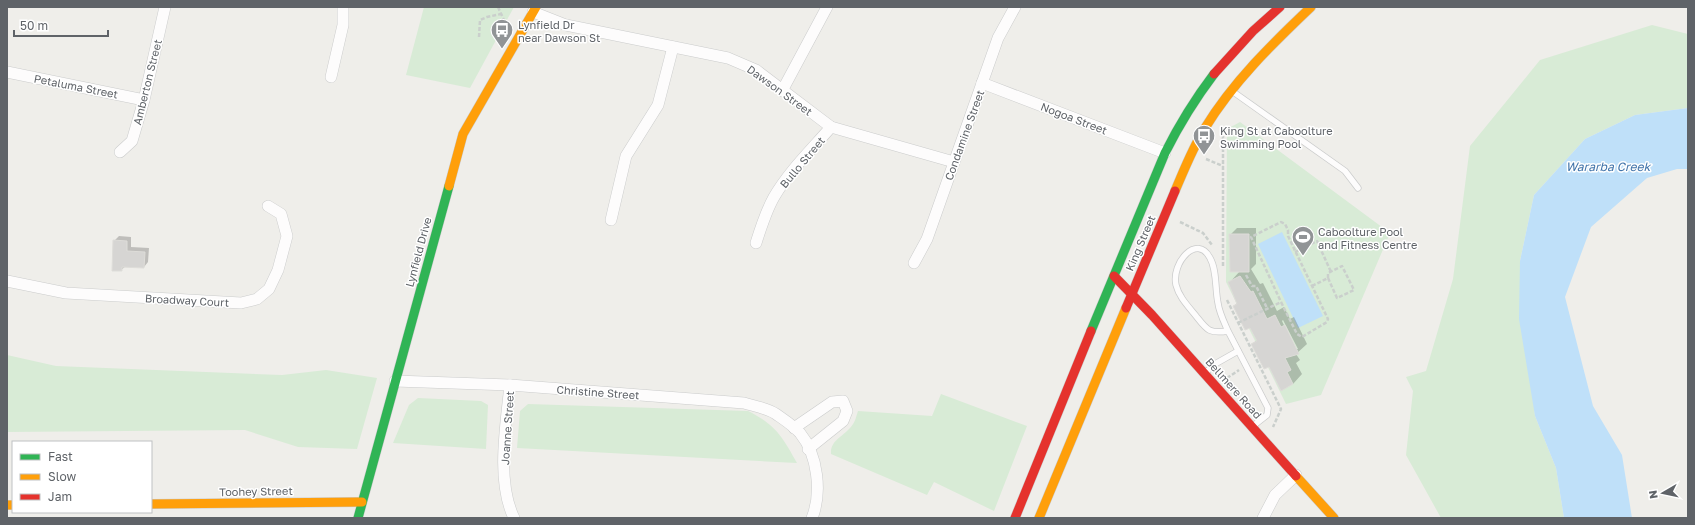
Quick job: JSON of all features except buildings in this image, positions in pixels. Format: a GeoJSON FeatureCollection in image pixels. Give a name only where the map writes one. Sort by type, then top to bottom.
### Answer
{"type":"FeatureCollection","features":[{"type":"Feature","properties":{"kind":"main road","name":"King Street"},"geometry":{"type":"LineString","coordinates":[[1015,518],[1165,153],[1187,112],[1223,63],[1253,31],[1280,7]]}},
{"type":"Feature","properties":{"kind":"main road","name":"King Street"},"geometry":{"type":"LineString","coordinates":[[1039,518],[1132,294],[1204,129],[1246,70],[1270,45],[1311,7]]}},
{"type":"Feature","properties":{"kind":"main road","name":"Lynfield Drive"},"geometry":{"type":"LineString","coordinates":[[358,518],[463,134],[535,10]]}},
{"type":"Feature","properties":{"kind":"main road","name":"Bellmere Road"},"geometry":{"type":"LineString","coordinates":[[1114,276],[1205,373],[1334,518]]}},
{"type":"Feature","properties":{"kind":"main road","name":"Toohey Street"},"geometry":{"type":"LineString","coordinates":[[152,504],[362,502]]}},
{"type":"Feature","properties":{"kind":"street","name":"Amberton Street"},"geometry":{"type":"LineString","coordinates":[[120,152],[132,141],[144,100],[165,7]]}},
{"type":"Feature","properties":{"kind":"street"},"geometry":{"type":"LineString","coordinates":[[331,77],[343,25],[343,7]]}},
{"type":"Feature","properties":{"kind":"street"},"geometry":{"type":"LineString","coordinates":[[782,91],[827,7]]}},
{"type":"Feature","properties":{"kind":"street","name":"Condamine Street"},"geometry":{"type":"LineString","coordinates":[[914,263],[927,239],[998,38],[1015,7]]}},
{"type":"Feature","properties":{"kind":"street","name":"Dawson Street"},"geometry":{"type":"LineString","coordinates":[[535,10],[566,25],[728,58],[744,63],[756,70],[831,127],[954,162]]}},
{"type":"Feature","properties":{"kind":"street"},"geometry":{"type":"LineString","coordinates":[[611,220],[626,156],[658,105],[673,47]]}},
{"type":"Feature","properties":{"kind":"street","name":"Petaluma Street"},"geometry":{"type":"LineString","coordinates":[[7,72],[144,100]]}},
{"type":"Feature","properties":{"kind":"street","name":"Nogoa Street"},"geometry":{"type":"LineString","coordinates":[[982,83],[1165,153]]}},
{"type":"Feature","properties":{"kind":"street","name":"Bullo Street"},"geometry":{"type":"LineString","coordinates":[[756,243],[765,216],[780,188],[831,127]]}},
{"type":"Feature","properties":{"kind":"street","name":"Broadway Court"},"geometry":{"type":"LineString","coordinates":[[7,281],[66,293],[241,303],[257,299],[269,289],[278,270],[287,236],[281,214],[268,206]]}},
{"type":"Feature","properties":{"kind":"street","name":"Christine Street"},"geometry":{"type":"LineString","coordinates":[[396,381],[510,385],[744,403],[775,413],[800,433],[813,457],[817,475],[817,506],[812,518]]}},
{"type":"Feature","properties":{"kind":"street","name":"Joanne Street"},"geometry":{"type":"LineString","coordinates":[[510,385],[502,463],[510,509],[514,518]]}},
{"type":"Feature","properties":{"kind":"street"},"geometry":{"type":"LineString","coordinates":[[794,428],[832,402],[843,401],[847,411],[843,421],[808,449]]}},
{"type":"Feature","properties":{"kind":"street"},"geometry":{"type":"LineString","coordinates":[[1263,518],[1275,495],[1296,475]]}},
{"type":"Feature","properties":{"kind":"lane"},"geometry":{"type":"LineString","coordinates":[[1231,90],[1345,171],[1358,188]]}},
{"type":"Feature","properties":{"kind":"lane"},"geometry":{"type":"LineString","coordinates":[[1228,331],[1217,333],[1208,330],[1179,293],[1175,275],[1177,266],[1185,254],[1192,250],[1199,249],[1205,251],[1210,256],[1213,264],[1218,304],[1228,331],[1268,408],[1267,415],[1253,426]]}},
{"type":"Feature","properties":{"kind":"lane"},"geometry":{"type":"LineString","coordinates":[[1205,373],[1215,364],[1238,351]]}},
{"type":"Feature","properties":{"kind":"path"},"geometry":{"type":"LineString","coordinates":[[498,7],[508,29]]}},
{"type":"Feature","properties":{"kind":"path"},"geometry":{"type":"LineString","coordinates":[[479,36],[480,20],[501,14]]}},
{"type":"Feature","properties":{"kind":"path"},"geometry":{"type":"LineString","coordinates":[[1223,273],[1224,128]]}},
{"type":"Feature","properties":{"kind":"path"},"geometry":{"type":"LineString","coordinates":[[1206,159],[1223,166]]}},
{"type":"Feature","properties":{"kind":"path"},"geometry":{"type":"LineString","coordinates":[[1180,222],[1203,233],[1215,249]]}},
{"type":"Feature","properties":{"kind":"path"},"geometry":{"type":"LineString","coordinates":[[1280,222],[1286,224],[1288,236],[1312,286],[1328,319],[1326,324],[1302,337],[1297,334],[1251,237],[1280,222]]}},
{"type":"Feature","properties":{"kind":"path"},"geometry":{"type":"LineString","coordinates":[[1295,252],[1317,241],[1331,272]]}},
{"type":"Feature","properties":{"kind":"path"},"geometry":{"type":"LineString","coordinates":[[1219,254],[1223,260]]}},
{"type":"Feature","properties":{"kind":"path"},"geometry":{"type":"LineString","coordinates":[[1342,266],[1354,290],[1337,298],[1328,278],[1328,273],[1342,266]]}},
{"type":"Feature","properties":{"kind":"path"},"geometry":{"type":"LineString","coordinates":[[1246,275],[1252,286],[1256,286],[1267,308]]}},
{"type":"Feature","properties":{"kind":"path"},"geometry":{"type":"LineString","coordinates":[[1312,286],[1328,278]]}},
{"type":"Feature","properties":{"kind":"path"},"geometry":{"type":"LineString","coordinates":[[1226,298],[1281,409],[1273,427]]}},
{"type":"Feature","properties":{"kind":"path"},"geometry":{"type":"LineString","coordinates":[[1238,323],[1281,302]]}},
{"type":"Feature","properties":{"kind":"green space"},"geometry":{"type":"Polygon","coordinates":[[[424,7],[514,7],[470,88],[406,75],[424,7]]]}},
{"type":"Feature","properties":{"kind":"green space"},"geometry":{"type":"Polygon","coordinates":[[[1652,25],[1688,34],[1688,108],[1635,115],[1585,139],[1534,195],[1520,261],[1535,416],[1556,468],[1564,518],[1441,518],[1406,455],[1413,391],[1406,377],[1426,371],[1453,279],[1470,146],[1540,60],[1652,25]]]}},
{"type":"Feature","properties":{"kind":"green space","name":"Caboolture Pool and Fitness Centre"},"geometry":{"type":"Polygon","coordinates":[[[1240,122],[1390,233],[1321,395],[1286,404],[1226,282],[1227,129],[1240,122]]]}},
{"type":"Feature","properties":{"kind":"green space"},"geometry":{"type":"Polygon","coordinates":[[[7,355],[56,366],[282,375],[326,370],[377,378],[357,449],[298,447],[245,430],[7,432],[7,355]]]}},
{"type":"Feature","properties":{"kind":"green space"},"geometry":{"type":"Polygon","coordinates":[[[941,394],[1027,426],[994,511],[934,482],[927,495],[831,454],[834,442],[852,426],[858,411],[932,416],[941,394]]]}},
{"type":"Feature","properties":{"kind":"green space"},"geometry":{"type":"Polygon","coordinates":[[[418,398],[481,401],[488,405],[486,449],[393,443],[409,405],[418,398]]]}},
{"type":"Feature","properties":{"kind":"green space"},"geometry":{"type":"Polygon","coordinates":[[[528,404],[748,411],[772,426],[787,445],[797,463],[517,448],[520,411],[528,404]]]}},
{"type":"Feature","properties":{"kind":"water","name":"Wararba Creek"},"geometry":{"type":"Polygon","coordinates":[[[1688,108],[1688,169],[1677,169],[1647,178],[1591,227],[1565,297],[1593,406],[1622,455],[1632,518],[1564,518],[1556,468],[1535,416],[1519,319],[1520,261],[1534,195],[1585,139],[1635,115],[1688,108]]]}},
{"type":"Feature","properties":{"kind":"water"},"geometry":{"type":"Polygon","coordinates":[[[1282,232],[1323,316],[1298,328],[1258,244],[1282,232]]]}},
{"type":"Feature","properties":{"kind":"traffic: fast"},"geometry":{"type":"LineString","coordinates":[[1091,331],[1165,153],[1188,112],[1214,74]]}},
{"type":"Feature","properties":{"kind":"traffic: fast"},"geometry":{"type":"LineString","coordinates":[[358,518],[449,186]]}},
{"type":"Feature","properties":{"kind":"traffic: slow"},"geometry":{"type":"LineString","coordinates":[[449,186],[463,134],[536,7]]}},
{"type":"Feature","properties":{"kind":"traffic: slow"},"geometry":{"type":"LineString","coordinates":[[1175,191],[1201,135],[1216,111],[1254,64],[1311,7]]}},
{"type":"Feature","properties":{"kind":"traffic: slow"},"geometry":{"type":"LineString","coordinates":[[1039,518],[1126,308]]}},
{"type":"Feature","properties":{"kind":"traffic: slow"},"geometry":{"type":"LineString","coordinates":[[1296,476],[1334,518]]}},
{"type":"Feature","properties":{"kind":"traffic: slow"},"geometry":{"type":"LineString","coordinates":[[152,504],[362,502]]}},
{"type":"Feature","properties":{"kind":"traffic: slow"},"geometry":{"type":"LineString","coordinates":[[7,505],[12,505]]}},
{"type":"Feature","properties":{"kind":"traffic: jam"},"geometry":{"type":"LineString","coordinates":[[1214,74],[1253,31],[1280,7]]}},
{"type":"Feature","properties":{"kind":"traffic: jam"},"geometry":{"type":"LineString","coordinates":[[1126,308],[1175,191]]}},
{"type":"Feature","properties":{"kind":"traffic: jam"},"geometry":{"type":"LineString","coordinates":[[1114,276],[1152,315],[1296,476]]}},
{"type":"Feature","properties":{"kind":"traffic: jam"},"geometry":{"type":"LineString","coordinates":[[1015,518],[1091,331]]}},
{"type":"Feature","properties":{"kind":"place","name":"Lynfield Dr near Dawson St"},"geometry":{"type":"Point","coordinates":[502,50]}},
{"type":"Feature","properties":{"kind":"place","name":"King St at Caboolture Swimming Pool"},"geometry":{"type":"Point","coordinates":[1204,156]}},
{"type":"Feature","properties":{"kind":"place","name":"Caboolture Pool and Fitness Centre"},"geometry":{"type":"Point","coordinates":[1303,256]}}]}
